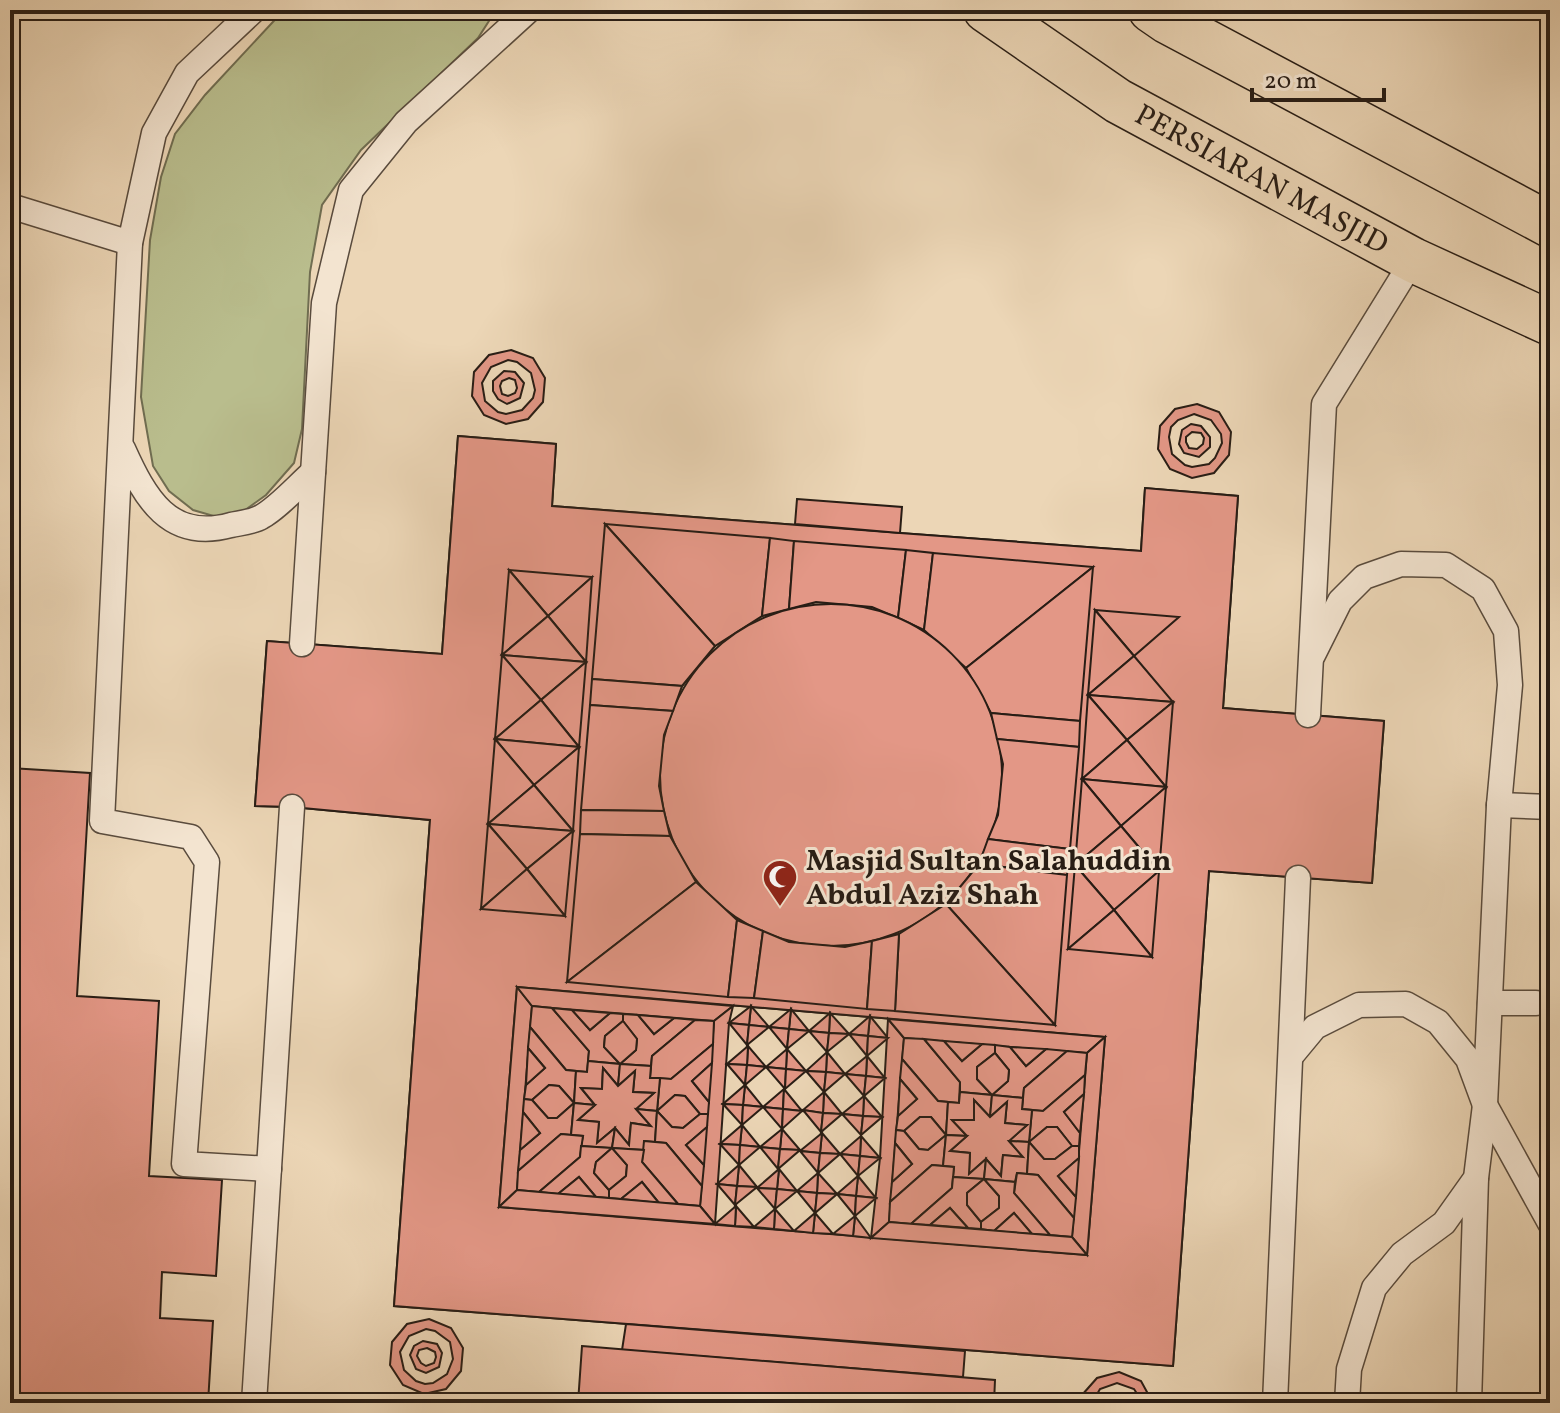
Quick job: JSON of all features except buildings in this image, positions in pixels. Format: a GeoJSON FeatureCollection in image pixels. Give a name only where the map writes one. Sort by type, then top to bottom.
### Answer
{"type":"FeatureCollection","features":[{"type":"Feature","properties":{"kind":"main road","name":"PERSIARAN MASJID"},"geometry":{"type":"LineString","coordinates":[[986,10],[1118,101],[1413,260],[1550,323]]}},
{"type":"Feature","properties":{"kind":"main road"},"geometry":{"type":"LineString","coordinates":[[1151,10],[1550,225]]}},
{"type":"Feature","properties":{"kind":"lane"},"geometry":{"type":"LineString","coordinates":[[254,10],[187,73],[154,133],[130,243],[102,821],[191,837],[207,862],[184,1164],[269,1169]]}},
{"type":"Feature","properties":{"kind":"lane"},"geometry":{"type":"LineString","coordinates":[[302,644],[324,303],[351,190],[406,122],[526,11]]}},
{"type":"Feature","properties":{"kind":"lane"},"geometry":{"type":"LineString","coordinates":[[10,206],[130,243]]}},
{"type":"Feature","properties":{"kind":"lane"},"geometry":{"type":"LineString","coordinates":[[1308,715],[1324,404],[1413,260]]}},
{"type":"Feature","properties":{"kind":"lane"},"geometry":{"type":"LineString","coordinates":[[120,444],[140,488],[169,519],[190,529],[218,529],[261,517],[313,472]]}},
{"type":"Feature","properties":{"kind":"lane"},"geometry":{"type":"LineString","coordinates":[[1313,655],[1340,601],[1364,577],[1401,564],[1446,565],[1483,589],[1506,631],[1510,685],[1499,805],[1485,1105],[1476,1178],[1469,1403]]}},
{"type":"Feature","properties":{"kind":"lane"},"geometry":{"type":"LineString","coordinates":[[1499,805],[1550,807]]}},
{"type":"Feature","properties":{"kind":"lane"},"geometry":{"type":"LineString","coordinates":[[254,1403],[292,807]]}},
{"type":"Feature","properties":{"kind":"lane"},"geometry":{"type":"LineString","coordinates":[[1275,1403],[1298,878]]}},
{"type":"Feature","properties":{"kind":"lane"},"geometry":{"type":"LineString","coordinates":[[1490,1003],[1536,1003]]}},
{"type":"Feature","properties":{"kind":"lane"},"geometry":{"type":"LineString","coordinates":[[1291,1056],[1315,1027],[1359,1005],[1406,1004],[1438,1022],[1468,1059],[1485,1105],[1550,1223]]}},
{"type":"Feature","properties":{"kind":"lane"},"geometry":{"type":"LineString","coordinates":[[1347,1403],[1349,1369],[1374,1288],[1402,1254],[1444,1223],[1476,1178]]}},
{"type":"Feature","properties":{"kind":"green space"},"geometry":{"type":"Polygon","coordinates":[[[284,10],[496,10],[478,38],[361,150],[322,205],[310,272],[302,429],[294,463],[266,495],[241,513],[217,517],[193,510],[169,491],[153,466],[141,397],[150,240],[161,177],[175,134],[205,95],[284,10]]]}},
{"type":"Feature","properties":{"kind":"place","name":"Masjid Sultan Salahuddin Abdul Aziz Shah"},"geometry":{"type":"Point","coordinates":[780,908]}}]}
